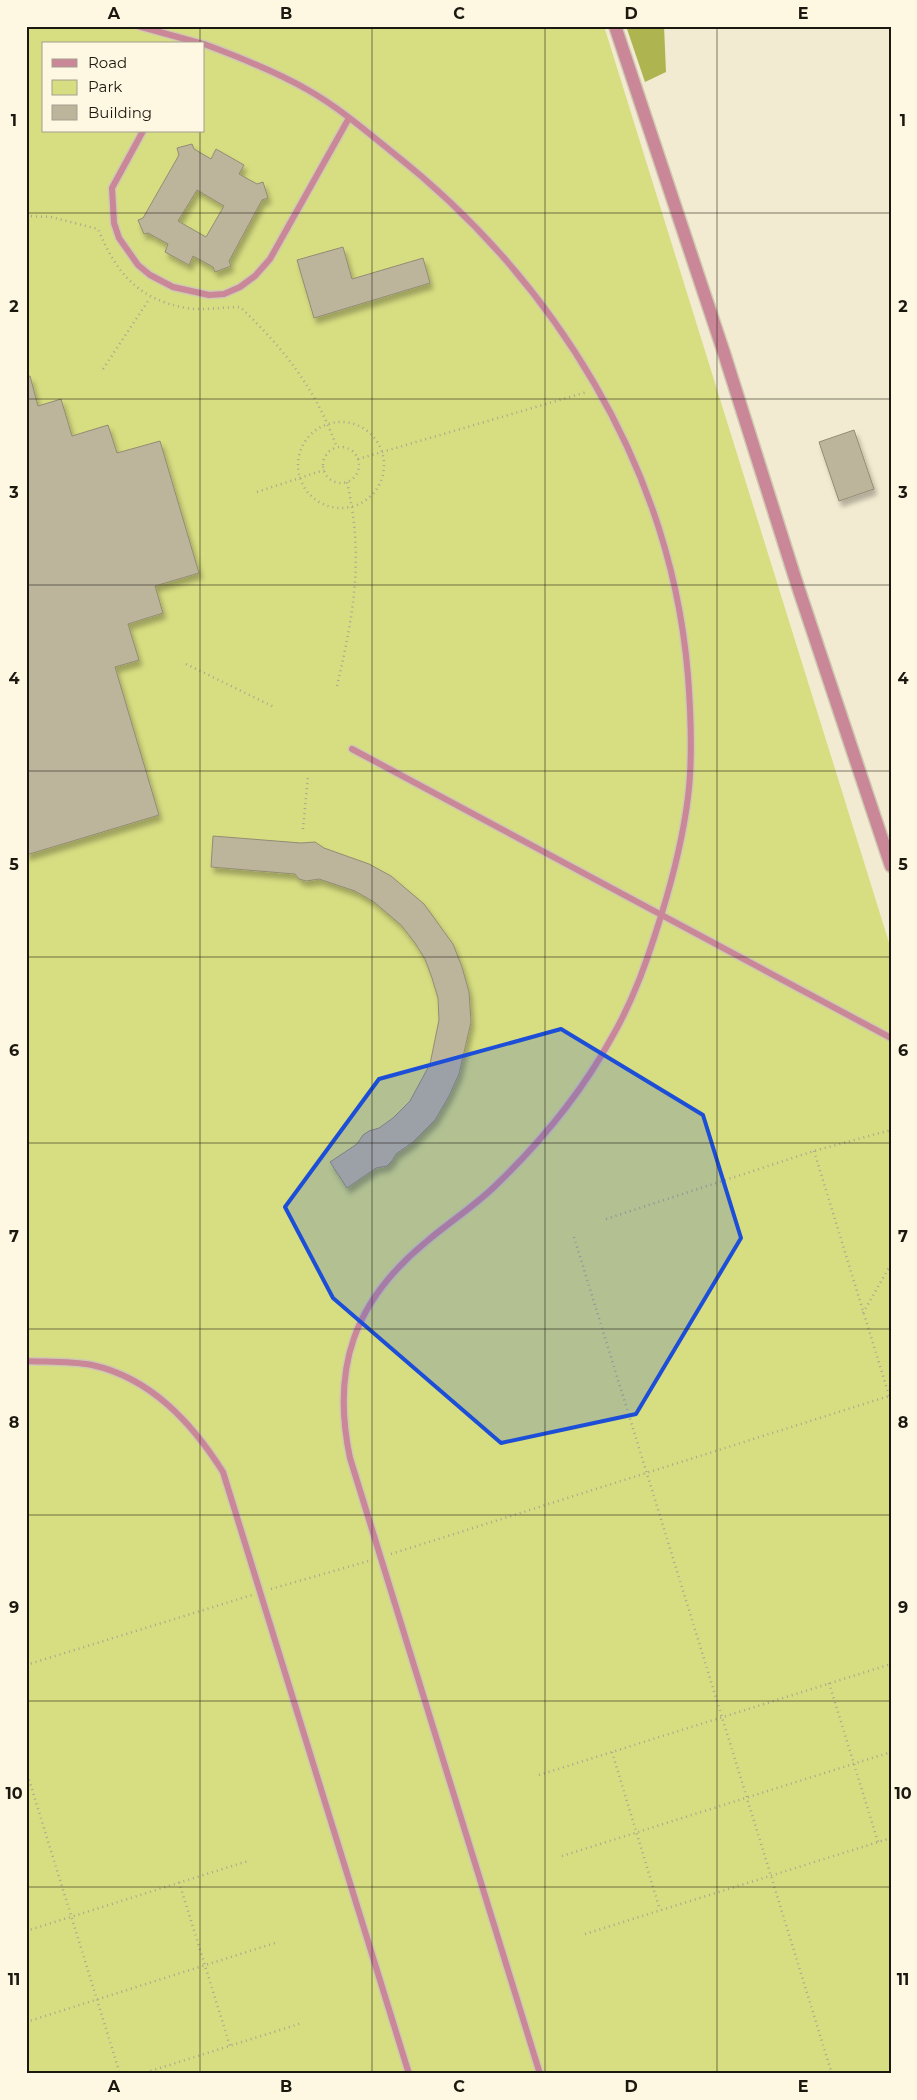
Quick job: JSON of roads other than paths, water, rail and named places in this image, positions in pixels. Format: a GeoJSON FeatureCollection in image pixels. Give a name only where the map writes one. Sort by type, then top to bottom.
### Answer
{"type":"FeatureCollection","features":[{"type":"Feature","properties":{"kind":"street"},"geometry":{"type":"LineString","coordinates":[[615,26],[891,866]]}},
{"type":"Feature","properties":{"kind":"lane"},"geometry":{"type":"LineString","coordinates":[[138,26],[190,42]]}},
{"type":"Feature","properties":{"kind":"lane"},"geometry":{"type":"LineString","coordinates":[[205,45],[252,62],[307,89],[350,118],[415,170],[464,216],[519,274],[560,327],[598,389],[620,430],[646,489],[668,553],[684,633],[692,723],[688,796],[676,866],[648,959],[632,998],[612,1038],[577,1095],[535,1145],[492,1189],[461,1217],[427,1241],[397,1268],[372,1300],[356,1332],[346,1363],[342,1399],[343,1428],[350,1458],[540,2074]]}},
{"type":"Feature","properties":{"kind":"lane"},"geometry":{"type":"LineString","coordinates":[[142,132],[112,188],[114,223],[119,238],[138,265],[150,275],[173,287],[209,295],[224,294],[240,287],[255,276],[270,259],[350,118]]}},
{"type":"Feature","properties":{"kind":"lane"},"geometry":{"type":"LineString","coordinates":[[352,749],[891,1038]]}},
{"type":"Feature","properties":{"kind":"lane"},"geometry":{"type":"LineString","coordinates":[[26,1360],[91,1365],[119,1374],[160,1398],[184,1419],[205,1444],[222,1472],[261,1592],[409,2074]]}}]}
